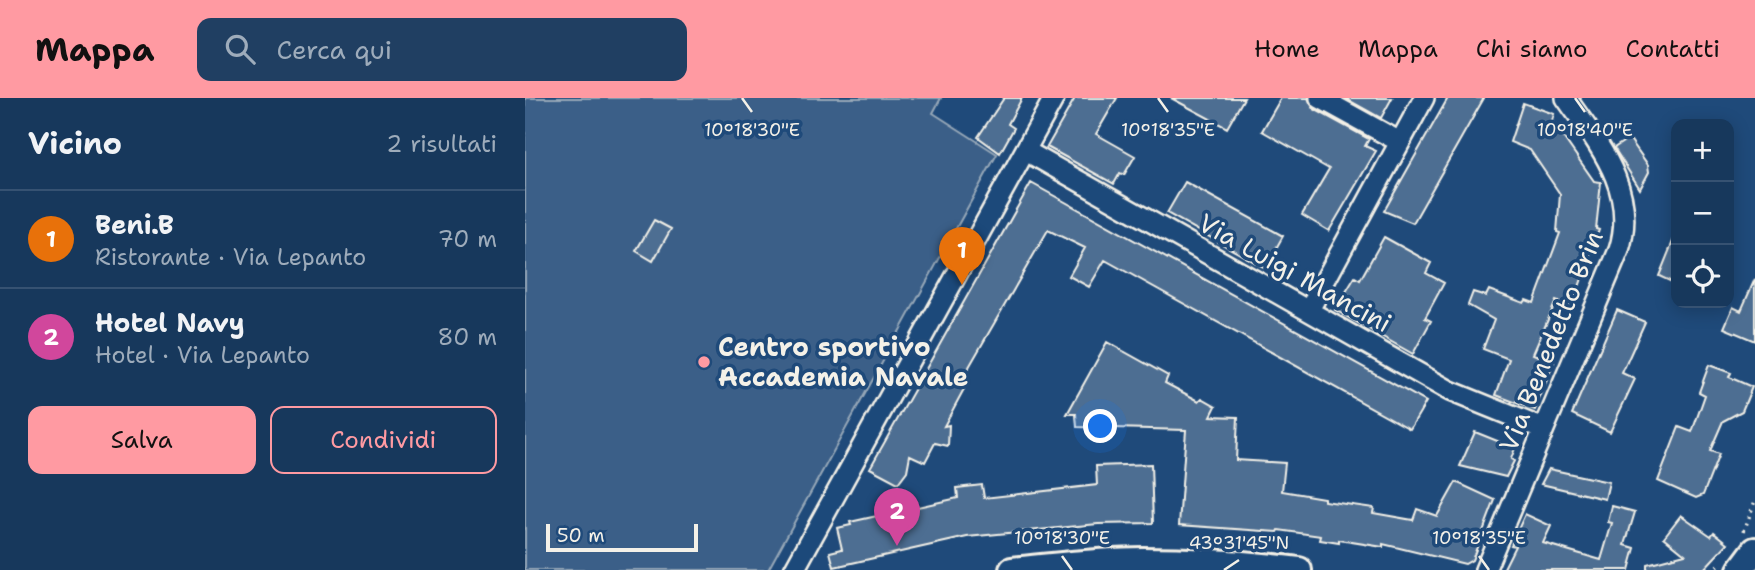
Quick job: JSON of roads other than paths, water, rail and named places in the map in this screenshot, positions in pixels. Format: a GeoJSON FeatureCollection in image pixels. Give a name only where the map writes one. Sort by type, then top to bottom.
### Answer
{"type":"FeatureCollection","features":[{"type":"Feature","properties":{"kind":"main road"},"geometry":{"type":"LineString","coordinates":[[1740,570],[1755,550]]}},
{"type":"Feature","properties":{"kind":"main road"},"geometry":{"type":"LineString","coordinates":[[1012,570],[1141,560],[1228,563],[1299,570]]}},
{"type":"Feature","properties":{"kind":"street"},"geometry":{"type":"LineString","coordinates":[[795,570],[1054,98]]}},
{"type":"Feature","properties":{"kind":"street"},"geometry":{"type":"LineString","coordinates":[[1320,98],[1400,142]]}},
{"type":"Feature","properties":{"kind":"street"},"geometry":{"type":"LineString","coordinates":[[1309,310],[1424,98]]}},
{"type":"Feature","properties":{"kind":"street","name":"Via Benedetto Brin"},"geometry":{"type":"LineString","coordinates":[[1485,570],[1619,250],[1625,222],[1622,192],[1615,173],[1606,155],[1566,98]]}},
{"type":"Feature","properties":{"kind":"street","name":"Via Luigi Mancini"},"geometry":{"type":"LineString","coordinates":[[1026,151],[1450,391],[1544,429]]}},
{"type":"Feature","properties":{"kind":"place","name":"Beni.B"},"geometry":{"type":"Point","coordinates":[962,285]}},
{"type":"Feature","properties":{"kind":"place","name":"Centro sportivo Accademia Navale"},"geometry":{"type":"Point","coordinates":[704,362]}},
{"type":"Feature","properties":{"kind":"place","name":"Hotel Navy"},"geometry":{"type":"Point","coordinates":[897,546]}}]}
